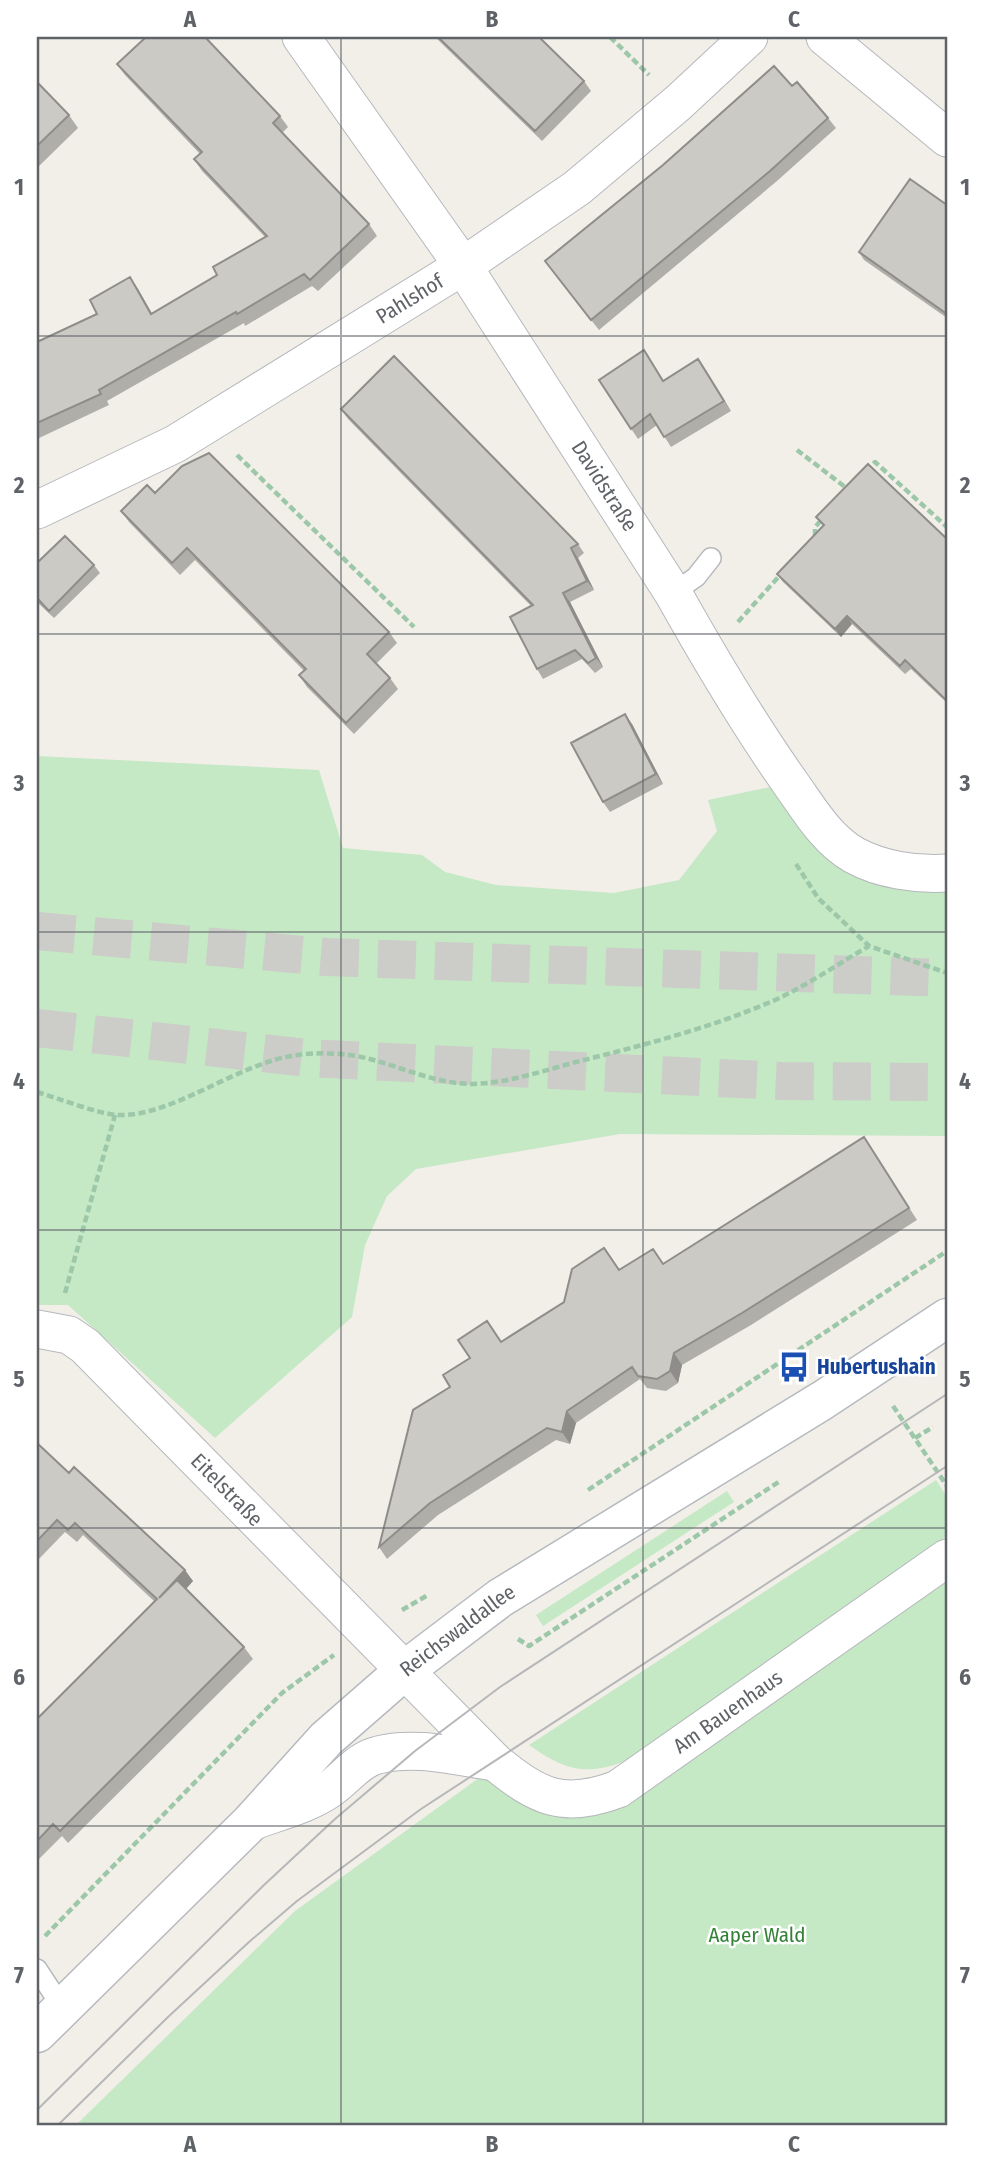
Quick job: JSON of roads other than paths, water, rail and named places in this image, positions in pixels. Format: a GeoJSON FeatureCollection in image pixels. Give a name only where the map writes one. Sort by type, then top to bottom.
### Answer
{"type":"FeatureCollection","features":[{"type":"Feature","properties":{"kind":"main road","name":"Reichswaldallee"},"geometry":{"type":"LineString","coordinates":[[45,2012],[251,1822],[326,1739],[405,1670],[500,1598],[823,1400],[947,1318]]}},
{"type":"Feature","properties":{"kind":"street","name":"Davidstraße"},"geometry":{"type":"LineString","coordinates":[[301,37],[463,266],[673,593],[764,746],[825,831],[853,855],[874,864],[898,870],[947,873]]}},
{"type":"Feature","properties":{"kind":"street","name":"Pahlshof"},"geometry":{"type":"LineString","coordinates":[[37,510],[175,444],[463,266],[577,188],[678,103],[749,37]]}},
{"type":"Feature","properties":{"kind":"street"},"geometry":{"type":"LineString","coordinates":[[825,37],[947,138]]}},
{"type":"Feature","properties":{"kind":"street","name":"Eitelstraße"},"geometry":{"type":"LineString","coordinates":[[45,1330],[69,1335],[85,1346],[405,1670]]}},
{"type":"Feature","properties":{"kind":"street","name":"Am Bauenhaus"},"geometry":{"type":"LineString","coordinates":[[405,1670],[495,1762],[522,1783],[550,1797],[570,1800],[594,1798],[618,1789],[947,1558]]}},
{"type":"Feature","properties":{"kind":"street","name":"Am Bauenhaus"},"geometry":{"type":"LineString","coordinates":[[251,1822],[318,1795],[374,1755],[401,1750],[495,1762]]}},
{"type":"Feature","properties":{"kind":"lane"},"geometry":{"type":"LineString","coordinates":[[673,593],[696,577],[711,558]]}},
{"type":"Feature","properties":{"kind":"lane"},"geometry":{"type":"LineString","coordinates":[[37,1969],[45,2012]]}},
{"type":"Feature","properties":{"kind":"tunnel"},"geometry":{"type":"LineString","coordinates":[[37,931],[326,957],[947,978]]}},
{"type":"Feature","properties":{"kind":"tunnel"},"geometry":{"type":"LineString","coordinates":[[37,1028],[307,1058],[781,1081],[947,1082]]}},
{"type":"Feature","properties":{"kind":"tram line"},"geometry":{"type":"LineString","coordinates":[[37,2110],[264,1885],[335,1819],[415,1751],[500,1687],[947,1394]]}},
{"type":"Feature","properties":{"kind":"tram line"},"geometry":{"type":"LineString","coordinates":[[57,2126],[249,1942],[297,1901],[421,1809],[947,1466]]}},
{"type":"Feature","properties":{"kind":"place","name":"Hubertushain"},"geometry":{"type":"Point","coordinates":[794,1367]}},
{"type":"Feature","properties":{"kind":"park label","name":"Aaper Wald"},"geometry":{"type":"Point","coordinates":[757,1935]}}]}
